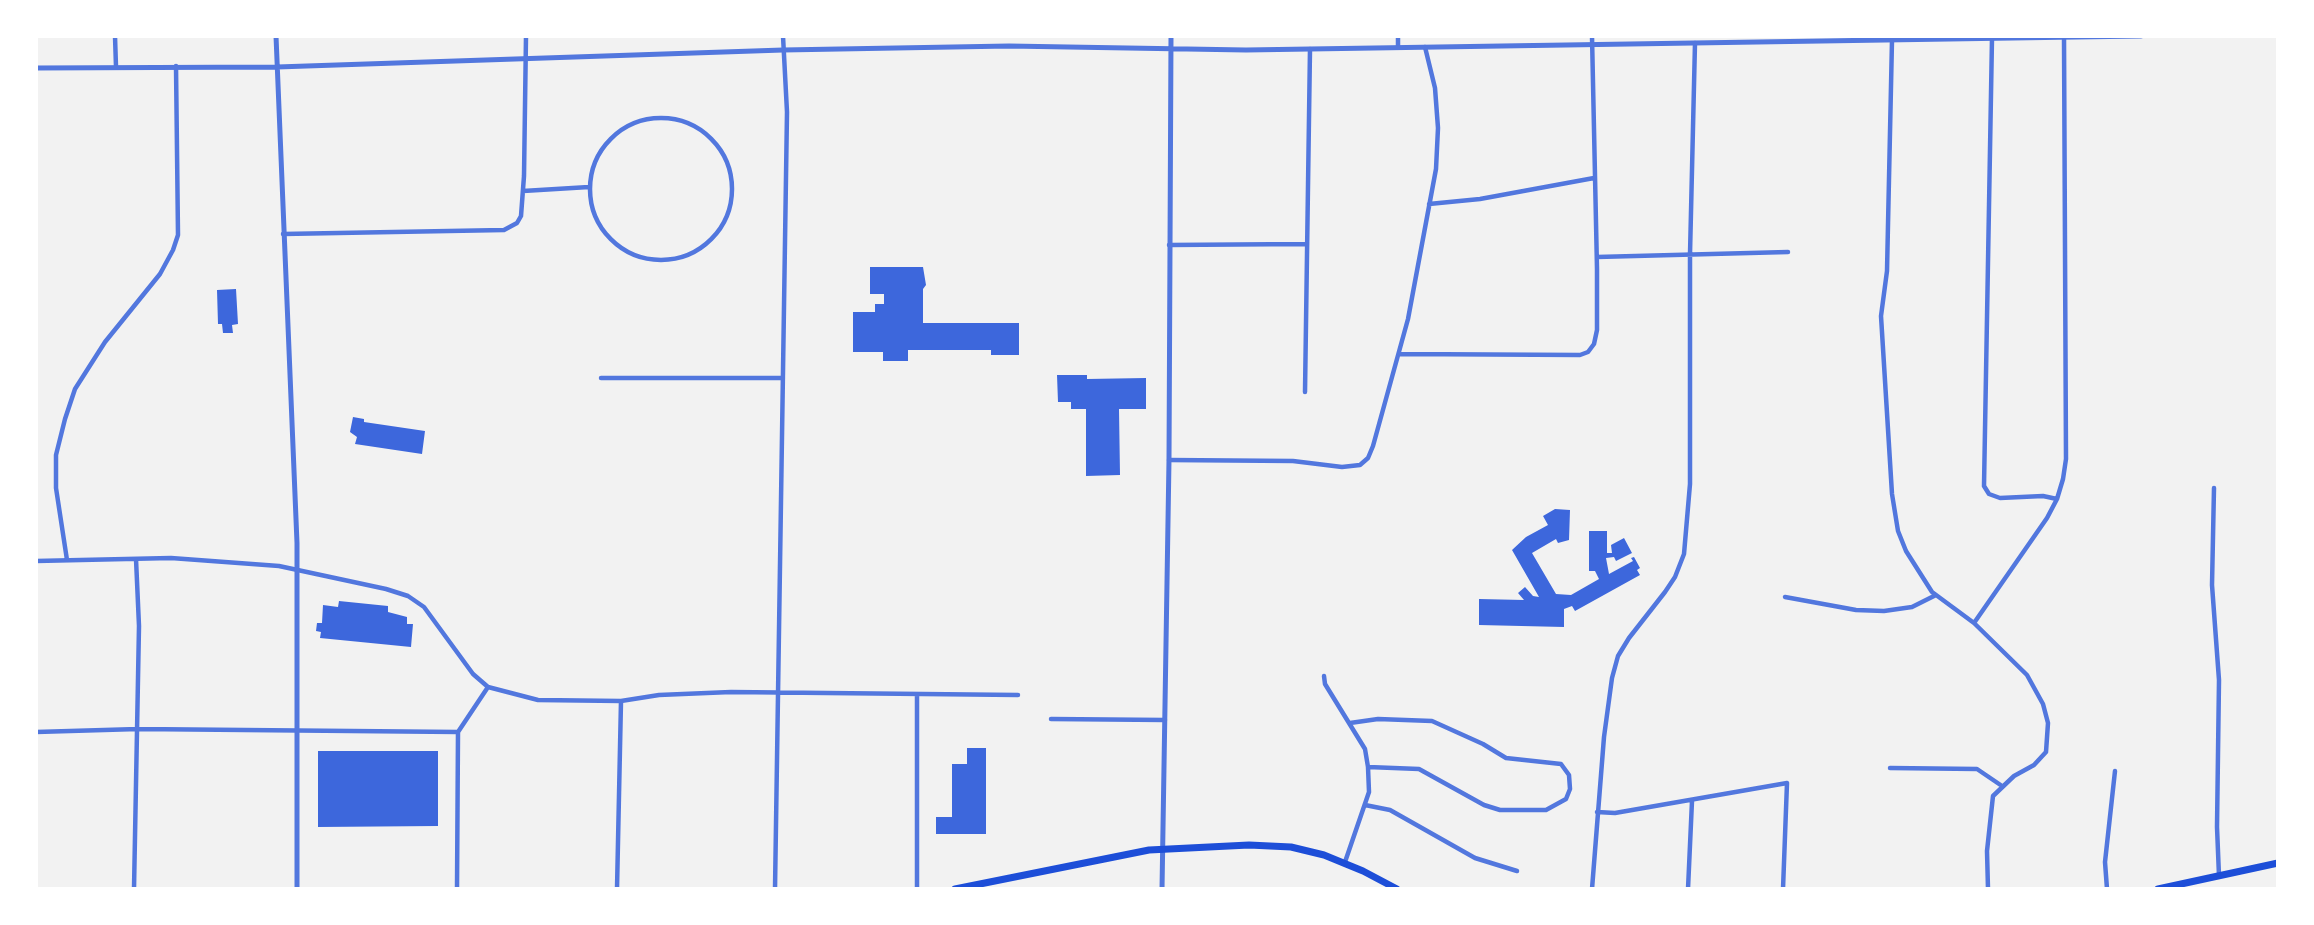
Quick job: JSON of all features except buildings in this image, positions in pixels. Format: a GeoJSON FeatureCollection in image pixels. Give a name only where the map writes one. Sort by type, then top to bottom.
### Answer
{"type":"FeatureCollection","features":[{"type":"Feature","properties":{"kind":"main road"},"geometry":{"type":"LineString","coordinates":[[955,889],[1162,849],[1275,846],[1311,851],[1345,862],[1397,889]]}},
{"type":"Feature","properties":{"kind":"main road"},"geometry":{"type":"LineString","coordinates":[[2158,889],[2278,863]]}},
{"type":"Feature","properties":{"kind":"street"},"geometry":{"type":"LineString","coordinates":[[115,36],[116,67]]}},
{"type":"Feature","properties":{"kind":"street"},"geometry":{"type":"LineString","coordinates":[[276,36],[297,569],[297,889]]}},
{"type":"Feature","properties":{"kind":"street"},"geometry":{"type":"LineString","coordinates":[[283,234],[504,230],[511,227],[521,216],[523,192],[526,36]]}},
{"type":"Feature","properties":{"kind":"street"},"geometry":{"type":"LineString","coordinates":[[775,889],[787,112],[783,36]]}},
{"type":"Feature","properties":{"kind":"street"},"geometry":{"type":"LineString","coordinates":[[1162,889],[1169,460],[1171,36]]}},
{"type":"Feature","properties":{"kind":"street"},"geometry":{"type":"LineString","coordinates":[[1398,36],[1398,48]]}},
{"type":"Feature","properties":{"kind":"street"},"geometry":{"type":"LineString","coordinates":[[1399,354],[1580,355],[1588,352],[1597,330],[1592,36]]}},
{"type":"Feature","properties":{"kind":"street"},"geometry":{"type":"LineString","coordinates":[[36,69],[176,66],[277,67],[526,61],[783,50],[1171,47],[1310,49],[2141,36]]}},
{"type":"Feature","properties":{"kind":"street"},"geometry":{"type":"LineString","coordinates":[[1974,623],[2047,518],[2057,499],[2066,459],[2064,37]]}},
{"type":"Feature","properties":{"kind":"street"},"geometry":{"type":"LineString","coordinates":[[1992,38],[1984,486],[1989,494],[2000,498],[2043,496],[2057,499]]}},
{"type":"Feature","properties":{"kind":"street"},"geometry":{"type":"LineString","coordinates":[[1892,40],[1887,271],[1881,316],[1892,494],[1898,531],[1906,551],[1936,595],[1974,623],[2027,675],[2043,704],[2048,723],[2046,752],[2034,765],[2014,776],[1994,795],[1987,851],[1988,889]]}},
{"type":"Feature","properties":{"kind":"street"},"geometry":{"type":"LineString","coordinates":[[1592,889],[1604,737],[1612,678],[1618,656],[1675,577],[1684,554],[1690,484],[1690,254],[1695,43]]}},
{"type":"Feature","properties":{"kind":"street"},"geometry":{"type":"LineString","coordinates":[[1169,460],[1293,461],[1342,467],[1360,465],[1372,450],[1399,354],[1436,169],[1438,128],[1436,88],[1425,47]]}},
{"type":"Feature","properties":{"kind":"street"},"geometry":{"type":"LineString","coordinates":[[1305,392],[1305,244],[1310,49]]}},
{"type":"Feature","properties":{"kind":"street"},"geometry":{"type":"LineString","coordinates":[[67,560],[56,488],[56,455],[67,411],[75,390],[105,342],[160,274],[178,235],[176,66]]}},
{"type":"Feature","properties":{"kind":"street"},"geometry":{"type":"LineString","coordinates":[[652,118],[669,118],[685,122],[713,140],[729,169],[732,189],[729,209],[721,228],[707,243],[690,254],[670,260],[649,260],[621,248],[599,226],[591,207],[589,187],[598,154],[621,130],[652,118]]}},
{"type":"Feature","properties":{"kind":"street"},"geometry":{"type":"LineString","coordinates":[[1430,204],[1480,199],[1594,178]]}},
{"type":"Feature","properties":{"kind":"street"},"geometry":{"type":"LineString","coordinates":[[523,192],[589,187]]}},
{"type":"Feature","properties":{"kind":"street"},"geometry":{"type":"LineString","coordinates":[[1169,245],[1305,244]]}},
{"type":"Feature","properties":{"kind":"street"},"geometry":{"type":"LineString","coordinates":[[1597,257],[1788,252]]}},
{"type":"Feature","properties":{"kind":"street"},"geometry":{"type":"LineString","coordinates":[[602,378],[783,378]]}},
{"type":"Feature","properties":{"kind":"street"},"geometry":{"type":"LineString","coordinates":[[2214,488],[2212,585],[2219,680],[2217,827],[2219,876]]}},
{"type":"Feature","properties":{"kind":"street"},"geometry":{"type":"LineString","coordinates":[[134,889],[138,729],[136,558]]}},
{"type":"Feature","properties":{"kind":"street"},"geometry":{"type":"LineString","coordinates":[[36,561],[171,558],[297,569],[408,596],[424,607],[473,674],[488,687],[538,700],[621,701],[699,692],[1018,695]]}},
{"type":"Feature","properties":{"kind":"street"},"geometry":{"type":"LineString","coordinates":[[1785,597],[1856,610],[1884,611],[1912,607],[1936,595]]}},
{"type":"Feature","properties":{"kind":"street"},"geometry":{"type":"LineString","coordinates":[[1324,675],[1326,684],[1365,749],[1368,767],[1369,792],[1345,862]]}},
{"type":"Feature","properties":{"kind":"street"},"geometry":{"type":"LineString","coordinates":[[457,889],[458,732],[488,687]]}},
{"type":"Feature","properties":{"kind":"street"},"geometry":{"type":"LineString","coordinates":[[917,694],[917,889]]}},
{"type":"Feature","properties":{"kind":"street"},"geometry":{"type":"LineString","coordinates":[[617,889],[621,701]]}},
{"type":"Feature","properties":{"kind":"street"},"geometry":{"type":"LineString","coordinates":[[1051,719],[1165,720]]}},
{"type":"Feature","properties":{"kind":"street"},"geometry":{"type":"LineString","coordinates":[[1350,723],[1378,719],[1432,721],[1483,744],[1506,758],[1561,764],[1569,775],[1570,789],[1566,799],[1546,810],[1500,810],[1484,805],[1419,769],[1368,767]]}},
{"type":"Feature","properties":{"kind":"street"},"geometry":{"type":"LineString","coordinates":[[36,732],[138,729],[458,732]]}},
{"type":"Feature","properties":{"kind":"street"},"geometry":{"type":"LineString","coordinates":[[1890,768],[1977,770],[2002,786]]}},
{"type":"Feature","properties":{"kind":"street"},"geometry":{"type":"LineString","coordinates":[[2107,889],[2105,862],[2115,771]]}},
{"type":"Feature","properties":{"kind":"street"},"geometry":{"type":"LineString","coordinates":[[1597,812],[1614,813],[1787,783],[1783,889]]}},
{"type":"Feature","properties":{"kind":"street"},"geometry":{"type":"LineString","coordinates":[[1688,889],[1692,801]]}},
{"type":"Feature","properties":{"kind":"street"},"geometry":{"type":"LineString","coordinates":[[1365,805],[1390,810],[1468,855],[1517,871]]}}]}
